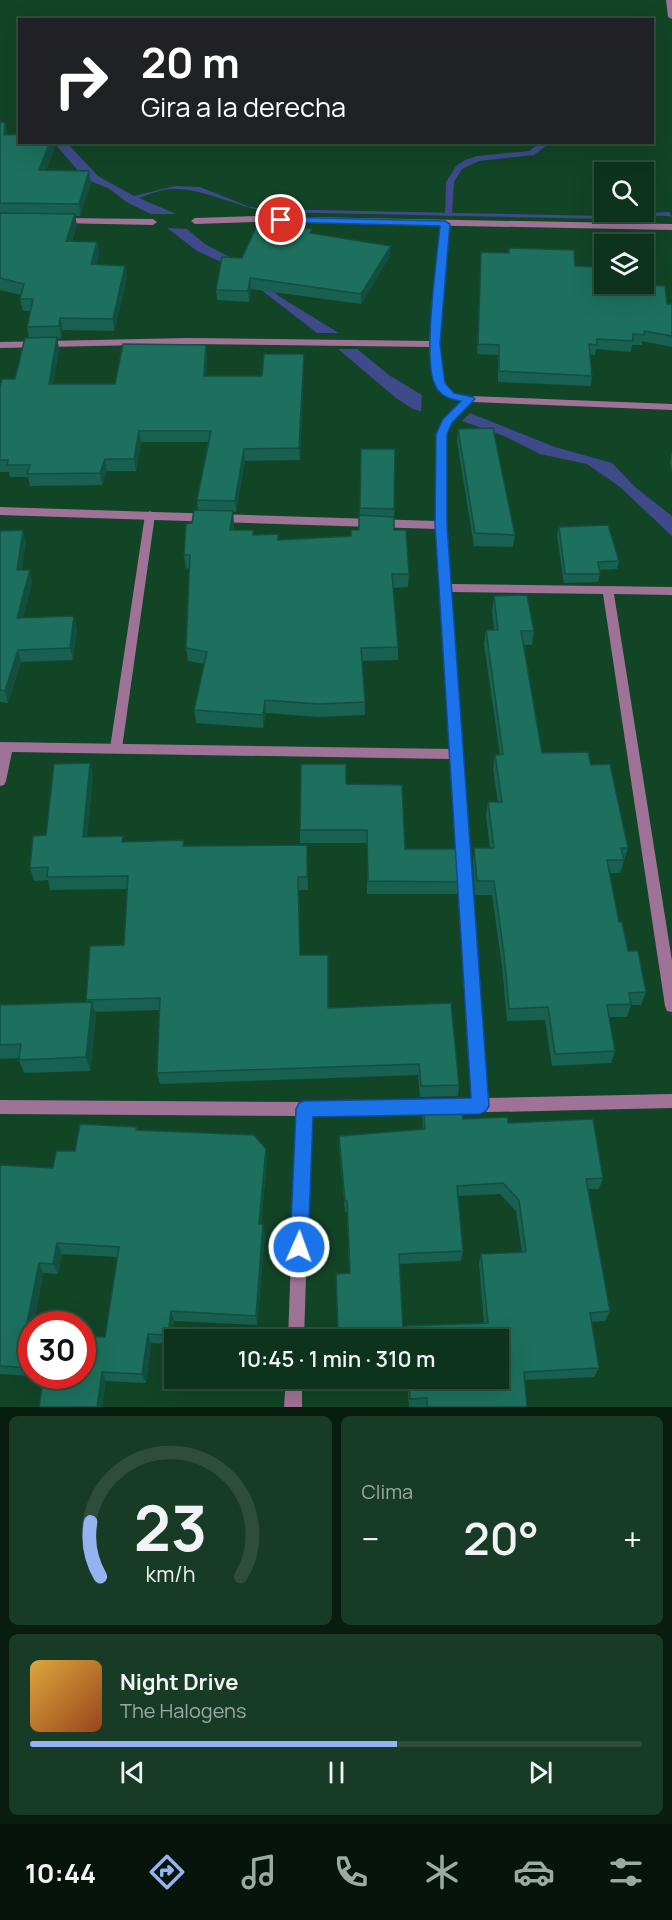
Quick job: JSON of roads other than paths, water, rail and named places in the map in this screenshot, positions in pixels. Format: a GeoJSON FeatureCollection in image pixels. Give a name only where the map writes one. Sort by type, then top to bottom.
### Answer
{"type":"FeatureCollection","features":[{"type":"Feature","properties":{"kind":"street"},"geometry":{"type":"LineString","coordinates":[[669,0],[672,17]]}},
{"type":"Feature","properties":{"kind":"street"},"geometry":{"type":"LineString","coordinates":[[195,221],[257,219],[672,227]]}},
{"type":"Feature","properties":{"kind":"street"},"geometry":{"type":"LineString","coordinates":[[47,221],[153,222]]}},
{"type":"Feature","properties":{"kind":"street"},"geometry":{"type":"LineString","coordinates":[[445,224],[435,344],[440,384],[450,396],[467,402],[672,407]]}},
{"type":"Feature","properties":{"kind":"street"},"geometry":{"type":"LineString","coordinates":[[0,345],[189,341],[435,344]]}},
{"type":"Feature","properties":{"kind":"street"},"geometry":{"type":"LineString","coordinates":[[467,402],[447,422],[441,434],[441,525],[480,1106]]}},
{"type":"Feature","properties":{"kind":"street"},"geometry":{"type":"LineString","coordinates":[[0,511],[441,525]]}},
{"type":"Feature","properties":{"kind":"street"},"geometry":{"type":"LineString","coordinates":[[116,748],[150,514]]}},
{"type":"Feature","properties":{"kind":"street"},"geometry":{"type":"LineString","coordinates":[[447,588],[672,591]]}},
{"type":"Feature","properties":{"kind":"street"},"geometry":{"type":"LineString","coordinates":[[608,591],[672,1006]]}},
{"type":"Feature","properties":{"kind":"street"},"geometry":{"type":"LineString","coordinates":[[0,781],[3,747],[458,754]]}},
{"type":"Feature","properties":{"kind":"street"},"geometry":{"type":"LineString","coordinates":[[0,1107],[304,1109],[672,1101]]}},
{"type":"Feature","properties":{"kind":"street"},"geometry":{"type":"LineString","coordinates":[[296,1329],[304,1109]]}},
{"type":"Feature","properties":{"kind":"street"},"geometry":{"type":"LineString","coordinates":[[293,1407],[294,1389]]}},
{"type":"Feature","properties":{"kind":"water"},"geometry":{"type":"Polygon","coordinates":[[[52,144],[68,144],[98,176],[134,196],[175,186],[200,187],[250,207],[269,209],[594,216],[594,219],[271,212],[247,207],[199,192],[170,189],[139,198],[176,214],[151,214],[128,203],[108,188],[85,179],[57,146],[52,144]]]}},
{"type":"Feature","properties":{"kind":"water"},"geometry":{"type":"Polygon","coordinates":[[[669,212],[672,217],[654,216],[654,213],[669,212]]]}},
{"type":"Feature","properties":{"kind":"water"},"geometry":{"type":"Polygon","coordinates":[[[167,228],[187,229],[205,244],[239,262],[280,297],[339,333],[317,333],[230,266],[197,251],[167,228]]]}},
{"type":"Feature","properties":{"kind":"water"},"geometry":{"type":"Polygon","coordinates":[[[338,349],[357,349],[389,375],[425,397],[439,417],[413,409],[396,398],[338,349]]]}},
{"type":"Feature","properties":{"kind":"water"},"geometry":{"type":"Polygon","coordinates":[[[470,413],[555,447],[612,463],[635,487],[672,516],[672,536],[620,487],[587,464],[540,454],[504,436],[462,421],[470,413]]]}},
{"type":"Feature","properties":{"kind":"waterway"},"geometry":{"type":"LineString","coordinates":[[448,214],[450,182],[459,168],[477,158],[531,153],[544,144]]}}]}
